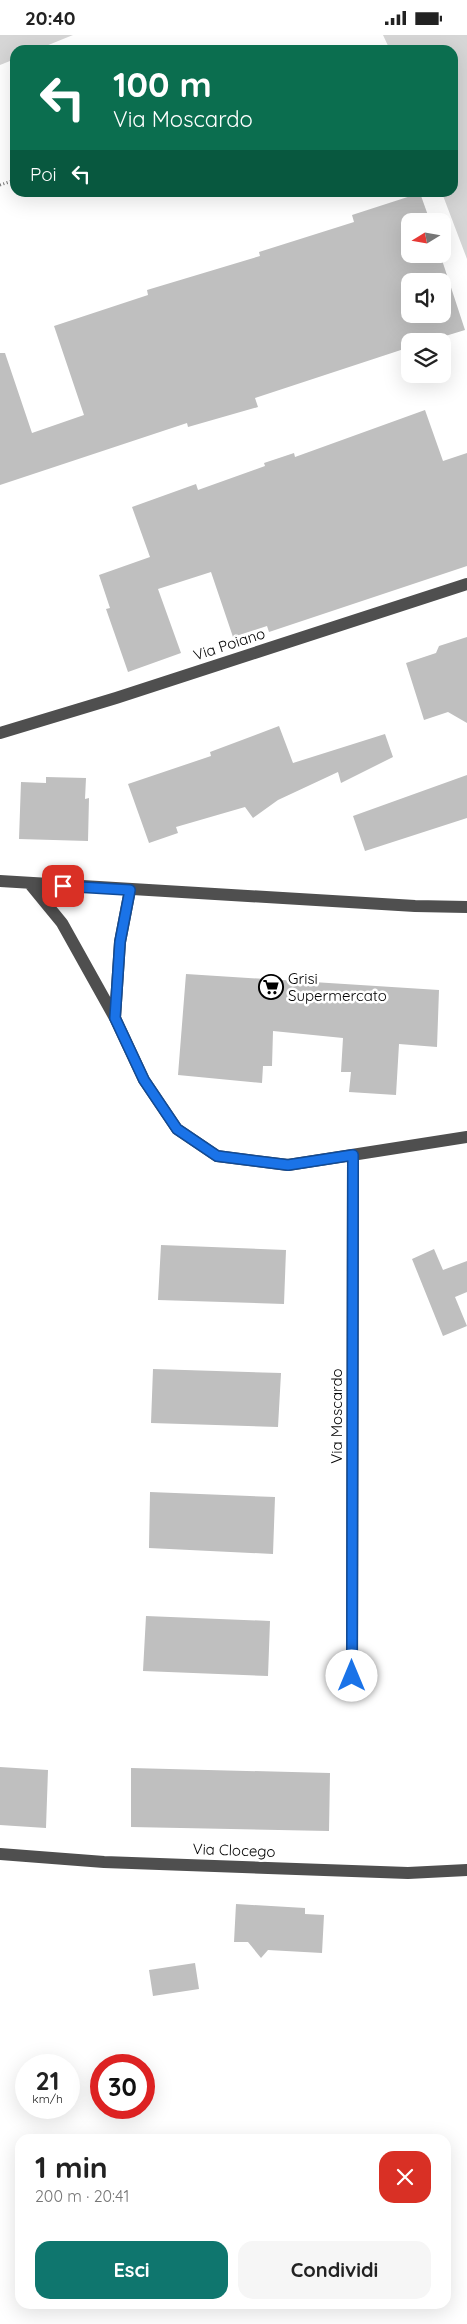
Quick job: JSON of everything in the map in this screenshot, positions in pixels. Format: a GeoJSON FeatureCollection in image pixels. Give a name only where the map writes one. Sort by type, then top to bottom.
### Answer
{"type":"FeatureCollection","features":[{"type":"Feature","properties":{"kind":"street","name":"Via Poiano"},"geometry":{"type":"LineString","coordinates":[[0,733],[116,699],[467,584]]}},
{"type":"Feature","properties":{"kind":"street"},"geometry":{"type":"LineString","coordinates":[[0,881],[415,907],[467,907]]}},
{"type":"Feature","properties":{"kind":"street"},"geometry":{"type":"LineString","coordinates":[[30,884],[62,923],[115,1018],[144,1080],[177,1129],[217,1156],[288,1165],[467,1137]]}},
{"type":"Feature","properties":{"kind":"street"},"geometry":{"type":"LineString","coordinates":[[115,1018],[120,942],[130,890]]}},
{"type":"Feature","properties":{"kind":"street","name":"Via Moscardo"},"geometry":{"type":"LineString","coordinates":[[352,1676],[353,1155]]}},
{"type":"Feature","properties":{"kind":"street","name":"Via Clocego"},"geometry":{"type":"LineString","coordinates":[[0,1854],[104,1862],[408,1873],[467,1870]]}},
{"type":"Feature","properties":{"kind":"shaded area"},"geometry":{"type":"Polygon","coordinates":[[[0,35],[73,35],[48,45],[10,45],[10,61],[0,65],[0,35]]]}},
{"type":"Feature","properties":{"kind":"shaded area"},"geometry":{"type":"Polygon","coordinates":[[[383,35],[467,35],[467,259],[444,197],[458,197],[458,45],[388,45],[383,35]]]}},
{"type":"Feature","properties":{"kind":"building"},"geometry":{"type":"Polygon","coordinates":[[[408,197],[421,197],[427,213],[401,213],[401,263],[443,263],[446,273],[401,273],[401,323],[451,323],[451,287],[465,330],[451,334],[401,333],[401,350],[255,398],[258,407],[188,427],[187,423],[0,485],[0,353],[5,353],[32,433],[84,415],[54,326],[148,295],[147,290],[260,256],[259,252],[354,222],[352,215],[408,197]]]}},
{"type":"Feature","properties":{"kind":"building"},"geometry":{"type":"Polygon","coordinates":[[[425,410],[443,461],[467,453],[467,566],[269,632],[267,626],[233,637],[211,572],[158,589],[181,653],[128,672],[106,609],[110,608],[99,575],[150,557],[132,507],[196,484],[198,490],[265,466],[264,463],[294,453],[295,457],[425,410]]]}},
{"type":"Feature","properties":{"kind":"building"},"geometry":{"type":"Polygon","coordinates":[[[467,637],[467,723],[448,712],[424,720],[406,663],[436,653],[439,646],[467,637]]]}},
{"type":"Feature","properties":{"kind":"building"},"geometry":{"type":"Polygon","coordinates":[[[279,726],[293,763],[385,734],[393,757],[341,783],[338,772],[278,800],[253,818],[245,807],[176,827],[178,833],[149,843],[128,784],[211,756],[210,752],[279,726]]]}},
{"type":"Feature","properties":{"kind":"building"},"geometry":{"type":"Polygon","coordinates":[[[467,775],[467,818],[365,851],[353,816],[467,775]]]}},
{"type":"Feature","properties":{"kind":"building"},"geometry":{"type":"Polygon","coordinates":[[[46,777],[86,778],[85,799],[89,798],[88,841],[19,839],[21,782],[46,783],[46,777]]]}},
{"type":"Feature","properties":{"kind":"building"},"geometry":{"type":"Polygon","coordinates":[[[186,974],[439,990],[437,1047],[399,1044],[396,1095],[349,1092],[351,1072],[341,1072],[343,1038],[273,1031],[272,1066],[263,1066],[262,1083],[178,1075],[186,974]]]}},
{"type":"Feature","properties":{"kind":"building"},"geometry":{"type":"Polygon","coordinates":[[[161,1245],[286,1250],[284,1304],[158,1300],[161,1245]]]}},
{"type":"Feature","properties":{"kind":"building"},"geometry":{"type":"Polygon","coordinates":[[[434,1249],[443,1270],[467,1261],[467,1292],[455,1297],[467,1326],[443,1336],[412,1259],[434,1249]]]}},
{"type":"Feature","properties":{"kind":"building"},"geometry":{"type":"Polygon","coordinates":[[[153,1369],[281,1373],[278,1427],[151,1423],[153,1369]]]}},
{"type":"Feature","properties":{"kind":"building"},"geometry":{"type":"Polygon","coordinates":[[[150,1492],[275,1497],[273,1554],[149,1548],[150,1492]]]}},
{"type":"Feature","properties":{"kind":"building"},"geometry":{"type":"Polygon","coordinates":[[[146,1616],[270,1621],[268,1676],[143,1671],[146,1616]]]}},
{"type":"Feature","properties":{"kind":"building"},"geometry":{"type":"Polygon","coordinates":[[[0,1767],[48,1770],[46,1828],[0,1825],[0,1767]]]}},
{"type":"Feature","properties":{"kind":"building"},"geometry":{"type":"Polygon","coordinates":[[[131,1768],[330,1773],[329,1831],[131,1827],[131,1768]]]}},
{"type":"Feature","properties":{"kind":"building"},"geometry":{"type":"Polygon","coordinates":[[[236,1904],[305,1908],[305,1914],[324,1915],[322,1953],[268,1950],[261,1958],[248,1942],[234,1942],[236,1904]]]}},
{"type":"Feature","properties":{"kind":"building"},"geometry":{"type":"Polygon","coordinates":[[[195,1963],[199,1989],[153,1996],[149,1970],[195,1963]]]}},
{"type":"Feature","properties":{"kind":"place","name":"Grisi Supermercato"},"geometry":{"type":"Point","coordinates":[271,987]}},
{"type":"Feature","properties":{"kind":"route"},"geometry":{"type":"LineString","coordinates":[[63,886],[130,890],[120,942],[115,1018],[144,1080],[177,1129],[217,1156],[288,1165],[353,1155],[352,1676]]}}]}
